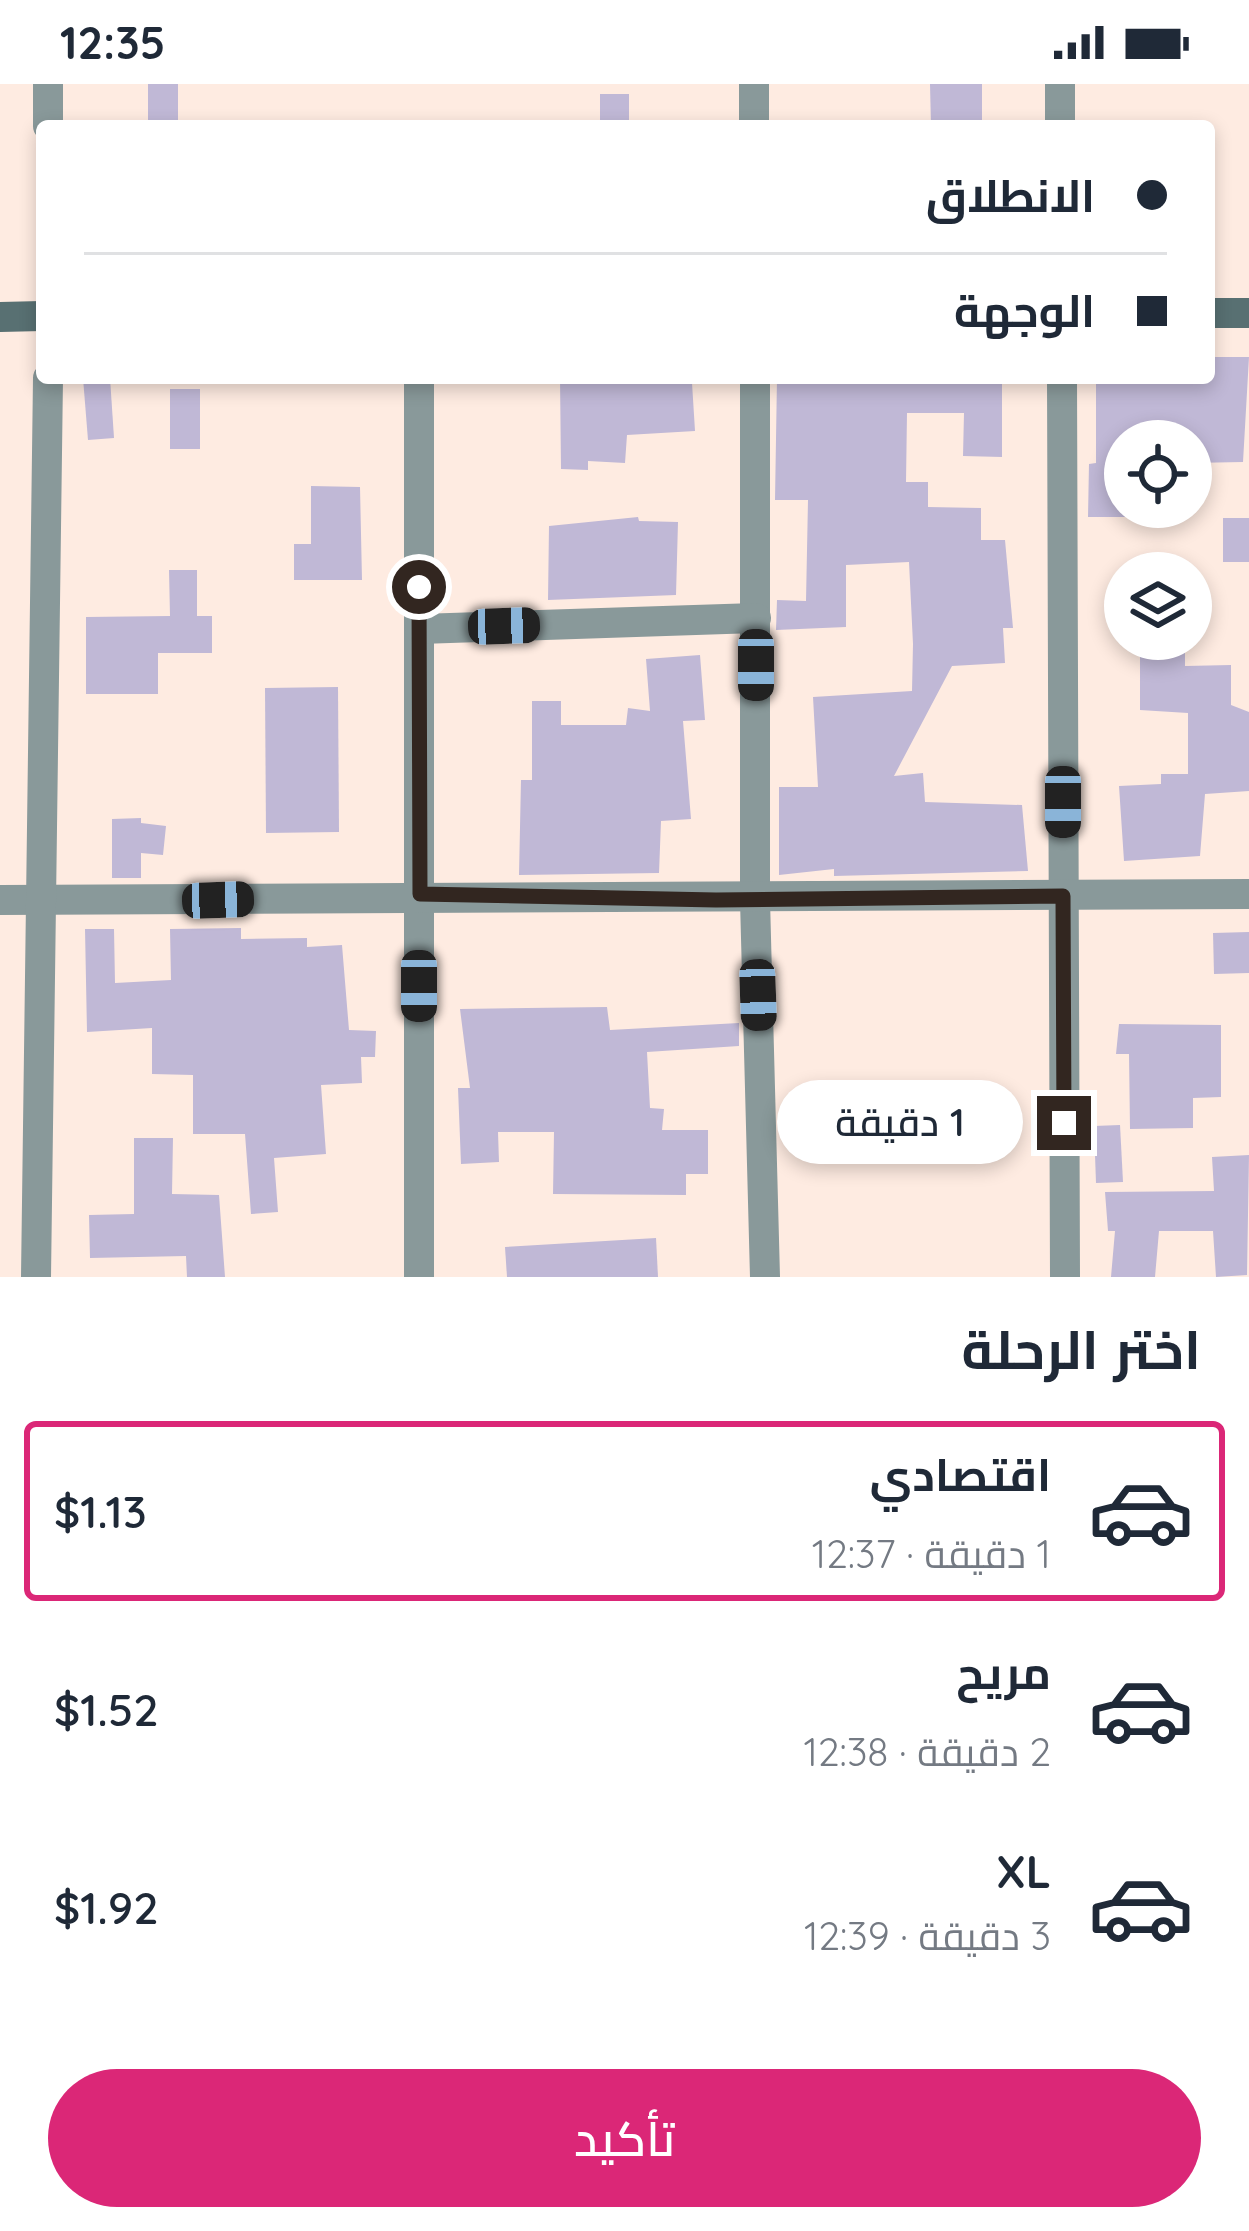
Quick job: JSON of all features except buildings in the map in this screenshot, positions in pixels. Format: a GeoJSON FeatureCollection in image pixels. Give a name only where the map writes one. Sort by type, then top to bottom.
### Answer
{"type":"FeatureCollection","features":[{"type":"Feature","properties":{"kind":"street"},"geometry":{"type":"LineString","coordinates":[[48,84],[48,120]]}},
{"type":"Feature","properties":{"kind":"street"},"geometry":{"type":"LineString","coordinates":[[754,84],[754,120]]}},
{"type":"Feature","properties":{"kind":"street"},"geometry":{"type":"LineString","coordinates":[[1060,84],[1060,120]]}},
{"type":"Feature","properties":{"kind":"street"},"geometry":{"type":"LineString","coordinates":[[1215,313],[1249,313]]}},
{"type":"Feature","properties":{"kind":"street"},"geometry":{"type":"LineString","coordinates":[[0,317],[36,316]]}},
{"type":"Feature","properties":{"kind":"street"},"geometry":{"type":"LineString","coordinates":[[36,1277],[48,384]]}},
{"type":"Feature","properties":{"kind":"street"},"geometry":{"type":"LineString","coordinates":[[419,384],[419,1277]]}},
{"type":"Feature","properties":{"kind":"street"},"geometry":{"type":"LineString","coordinates":[[755,384],[755,900],[765,1277]]}},
{"type":"Feature","properties":{"kind":"street"},"geometry":{"type":"LineString","coordinates":[[1062,384],[1066,1277]]}},
{"type":"Feature","properties":{"kind":"street"},"geometry":{"type":"LineString","coordinates":[[419,629],[756,618]]}},
{"type":"Feature","properties":{"kind":"street"},"geometry":{"type":"LineString","coordinates":[[0,900],[420,894],[755,900],[1249,894]]}},
{"type":"Feature","properties":{"kind":"route"},"geometry":{"type":"LineString","coordinates":[[419,587],[420,894],[716,900],[1063,896],[1064,1123]]}}]}
